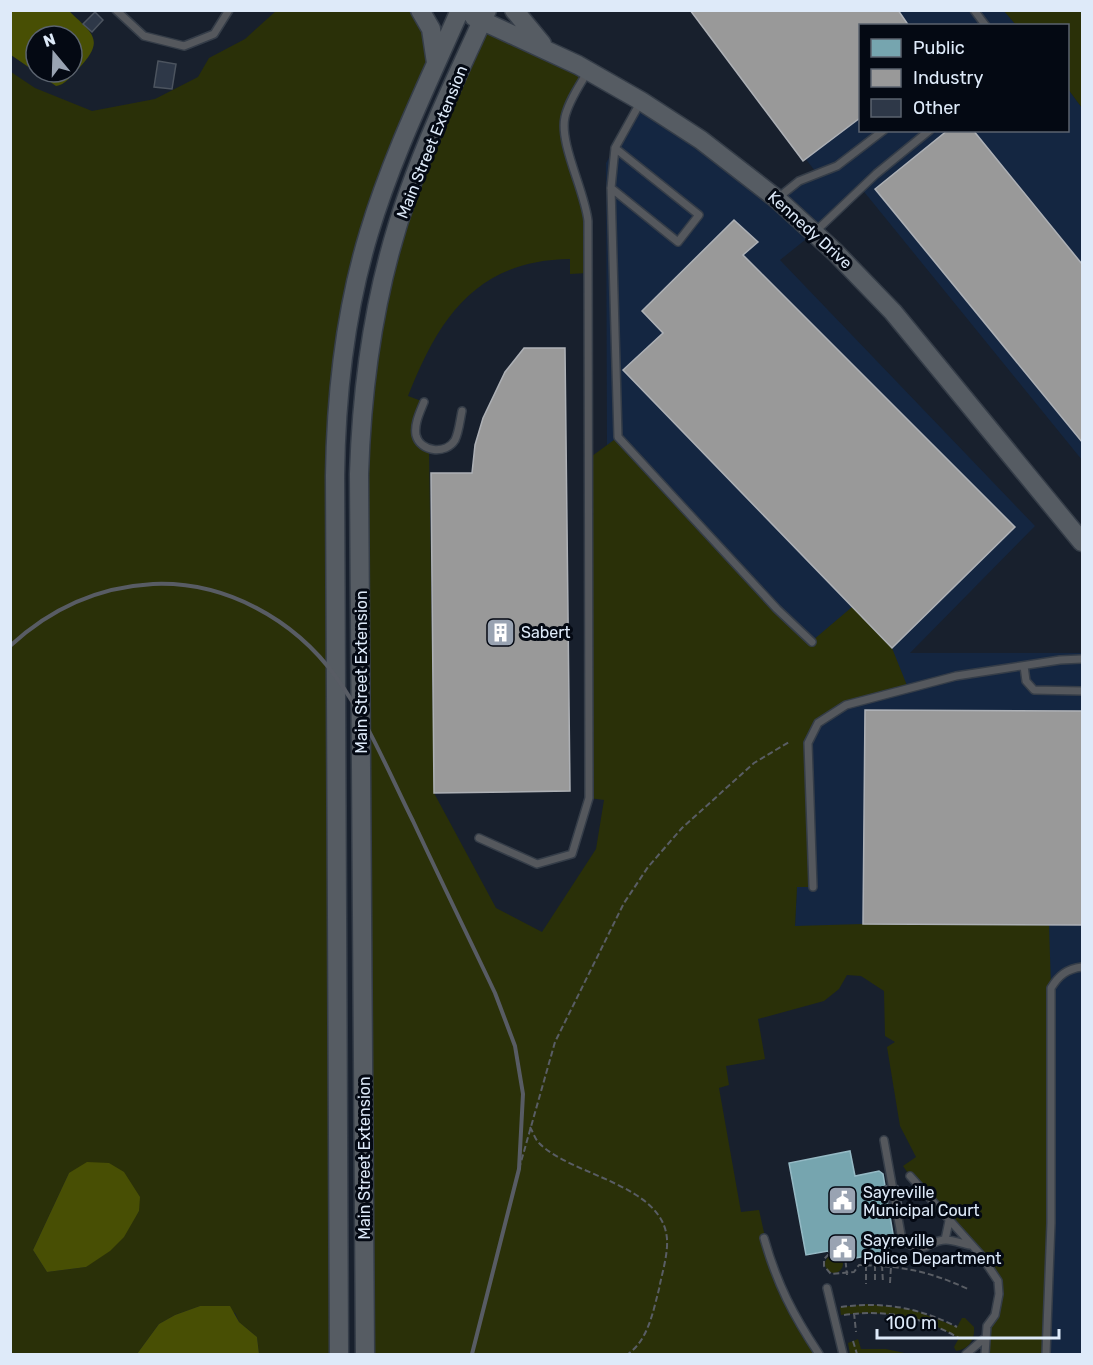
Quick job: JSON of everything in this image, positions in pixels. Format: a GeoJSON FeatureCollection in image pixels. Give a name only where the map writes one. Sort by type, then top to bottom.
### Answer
{"type":"FeatureCollection","features":[{"type":"Feature","properties":{"kind":"main road"},"geometry":{"type":"LineString","coordinates":[[420,10],[431,29],[436,64]]}},
{"type":"Feature","properties":{"kind":"main road"},"geometry":{"type":"LineString","coordinates":[[514,10],[548,50]]}},
{"type":"Feature","properties":{"kind":"main road","name":"Main Street Extension"},"geometry":{"type":"LineString","coordinates":[[339,1354],[335,512],[337,407],[345,340],[369,233],[400,146],[460,11]]}},
{"type":"Feature","properties":{"kind":"main road","name":"Kennedy Drive"},"geometry":{"type":"LineString","coordinates":[[460,11],[485,16],[589,70],[701,140],[777,199],[815,232],[893,312],[1083,542]]}},
{"type":"Feature","properties":{"kind":"main road","name":"Main Street Extension"},"geometry":{"type":"LineString","coordinates":[[365,1354],[359,485],[362,407],[374,319],[402,213],[437,122],[485,16]]}},
{"type":"Feature","properties":{"kind":"lane"},"geometry":{"type":"LineString","coordinates":[[116,10],[144,36],[184,46],[214,34],[229,10]]}},
{"type":"Feature","properties":{"kind":"lane"},"geometry":{"type":"LineString","coordinates":[[974,10],[984,24]]}},
{"type":"Feature","properties":{"kind":"lane"},"geometry":{"type":"LineString","coordinates":[[479,838],[537,864],[572,854],[589,798],[588,221],[585,202],[564,133],[568,108],[589,70]]}},
{"type":"Feature","properties":{"kind":"lane"},"geometry":{"type":"LineString","coordinates":[[641,101],[615,148],[611,188],[618,437],[777,609],[812,642]]}},
{"type":"Feature","properties":{"kind":"lane"},"geometry":{"type":"LineString","coordinates":[[777,199],[799,181],[837,166],[881,132]]}},
{"type":"Feature","properties":{"kind":"lane"},"geometry":{"type":"LineString","coordinates":[[815,232],[876,174],[928,132]]}},
{"type":"Feature","properties":{"kind":"lane"},"geometry":{"type":"LineString","coordinates":[[611,188],[678,242],[699,215],[615,148]]}},
{"type":"Feature","properties":{"kind":"lane"},"geometry":{"type":"LineString","coordinates":[[424,402],[417,420],[416,432],[420,442],[429,449],[440,449],[451,445],[457,434],[462,411]]}},
{"type":"Feature","properties":{"kind":"lane"},"geometry":{"type":"LineString","coordinates":[[813,886],[808,743],[818,723],[846,705],[908,687],[956,676],[1083,659]]}},
{"type":"Feature","properties":{"kind":"lane"},"geometry":{"type":"LineString","coordinates":[[1024,666],[1026,681],[1034,690],[1083,691]]}},
{"type":"Feature","properties":{"kind":"lane"},"geometry":{"type":"LineString","coordinates":[[1046,1354],[1050,1223],[1051,988],[1058,977],[1070,968],[1083,966]]}},
{"type":"Feature","properties":{"kind":"lane"},"geometry":{"type":"LineString","coordinates":[[884,1140],[902,1240],[913,1248],[927,1247],[945,1240],[970,1245]]}},
{"type":"Feature","properties":{"kind":"lane"},"geometry":{"type":"LineString","coordinates":[[910,1176],[980,1254],[998,1281],[999,1294],[995,1315],[987,1326],[985,1354]]}},
{"type":"Feature","properties":{"kind":"lane"},"geometry":{"type":"LineString","coordinates":[[945,1240],[949,1221]]}},
{"type":"Feature","properties":{"kind":"lane"},"geometry":{"type":"LineString","coordinates":[[764,1238],[782,1292],[801,1328],[819,1354]]}},
{"type":"Feature","properties":{"kind":"lane"},"geometry":{"type":"LineString","coordinates":[[827,1288],[843,1354]]}},
{"type":"Feature","properties":{"kind":"lane"},"geometry":{"type":"LineString","coordinates":[[966,1354],[986,1337]]}},
{"type":"Feature","properties":{"kind":"path"},"geometry":{"type":"LineString","coordinates":[[519,1169],[555,1042],[624,903],[648,867],[682,828],[753,763],[789,742]]}},
{"type":"Feature","properties":{"kind":"path"},"geometry":{"type":"LineString","coordinates":[[530,1127],[538,1142],[557,1157],[631,1191],[650,1206],[665,1227],[667,1240],[663,1269],[648,1328],[634,1350],[628,1354]]}},
{"type":"Feature","properties":{"kind":"path"},"geometry":{"type":"LineString","coordinates":[[829,1254],[823,1263],[828,1272],[835,1274],[854,1272],[859,1265],[891,1266],[930,1273],[968,1289]]}},
{"type":"Feature","properties":{"kind":"path"},"geometry":{"type":"LineString","coordinates":[[842,1254],[847,1274]]}},
{"type":"Feature","properties":{"kind":"path"},"geometry":{"type":"LineString","coordinates":[[866,1265],[867,1284]]}},
{"type":"Feature","properties":{"kind":"path"},"geometry":{"type":"LineString","coordinates":[[875,1265],[875,1283]]}},
{"type":"Feature","properties":{"kind":"path"},"geometry":{"type":"LineString","coordinates":[[882,1265],[883,1283]]}},
{"type":"Feature","properties":{"kind":"path"},"geometry":{"type":"LineString","coordinates":[[890,1283],[891,1266]]}},
{"type":"Feature","properties":{"kind":"path"},"geometry":{"type":"LineString","coordinates":[[840,1307],[869,1304],[899,1307],[929,1314],[957,1328]]}},
{"type":"Feature","properties":{"kind":"path"},"geometry":{"type":"LineString","coordinates":[[841,1315],[872,1312],[902,1315],[931,1324],[959,1338]]}},
{"type":"Feature","properties":{"kind":"path"},"geometry":{"type":"LineString","coordinates":[[854,1313],[856,1332]]}},
{"type":"Feature","properties":{"kind":"path"},"geometry":{"type":"LineString","coordinates":[[853,1341],[857,1354]]}},
{"type":"Feature","properties":{"kind":"shaded area"},"geometry":{"type":"Polygon","coordinates":[[[11,10],[69,11],[82,24],[24,24],[24,64],[11,55],[11,10]]]}},
{"type":"Feature","properties":{"kind":"shaded area"},"geometry":{"type":"Polygon","coordinates":[[[1004,10],[1015,24],[859,24],[859,132],[1069,132],[1069,90],[1082,108],[1082,460],[861,188],[815,232],[780,260],[1035,526],[910,653],[1082,653],[1082,1354],[1041,1354],[1051,988],[795,926],[797,886],[607,447],[606,163],[641,101],[777,199],[818,175],[693,11],[1004,10]]]}},
{"type":"Feature","properties":{"kind":"shaded area"},"geometry":{"type":"Polygon","coordinates":[[[276,11],[420,11],[434,42],[393,165],[339,385],[339,1354],[259,1354],[257,1337],[239,1322],[235,1313],[200,1306],[175,1315],[159,1324],[137,1354],[11,1354],[11,72],[24,81],[24,84],[29,84],[92,111],[155,99],[198,77],[209,58],[245,39],[276,11]],[[69,1173],[33,1250],[47,1272],[86,1267],[139,1211],[69,1173]]]}},
{"type":"Feature","properties":{"kind":"shaded area"},"geometry":{"type":"Polygon","coordinates":[[[1004,11],[1082,11],[1082,108],[1069,90],[1069,24],[1015,24],[1004,11]]]}},
{"type":"Feature","properties":{"kind":"shaded area"},"geometry":{"type":"Polygon","coordinates":[[[482,21],[589,70],[573,97],[564,124],[585,202],[588,273],[570,274],[570,259],[538,262],[510,270],[486,282],[466,298],[448,318],[433,341],[408,396],[424,402],[417,438],[429,449],[434,793],[496,908],[542,932],[596,849],[604,800],[589,798],[588,459],[618,437],[812,641],[852,607],[892,648],[908,688],[846,705],[818,723],[808,742],[813,887],[797,887],[795,926],[1049,925],[1051,988],[1046,1354],[985,1354],[986,1337],[999,1294],[991,1268],[903,1166],[916,1157],[900,1126],[887,1047],[895,1042],[885,1036],[884,991],[861,976],[847,975],[839,989],[824,1001],[758,1019],[765,1059],[726,1066],[729,1085],[719,1088],[741,1212],[759,1210],[771,1264],[819,1354],[365,1354],[359,474],[389,256],[482,21]]]}},
{"type":"Feature","properties":{"kind":"shaded area"},"geometry":{"type":"Polygon","coordinates":[[[84,26],[90,32],[94,44],[84,62],[84,26]]]}},
{"type":"Feature","properties":{"kind":"shaded area"},"geometry":{"type":"Polygon","coordinates":[[[87,1162],[109,1163],[124,1172],[140,1197],[139,1211],[124,1237],[110,1251],[86,1267],[47,1272],[33,1250],[69,1173],[87,1162]]]}},
{"type":"Feature","properties":{"kind":"shaded area"},"geometry":{"type":"Polygon","coordinates":[[[830,1255],[838,1255],[843,1260],[841,1271],[830,1273],[825,1268],[825,1260],[830,1255]]]}},
{"type":"Feature","properties":{"kind":"shaded area"},"geometry":{"type":"Polygon","coordinates":[[[869,1304],[914,1310],[957,1327],[962,1318],[965,1318],[974,1327],[973,1336],[968,1346],[956,1351],[954,1347],[959,1338],[931,1324],[887,1314],[841,1315],[840,1307],[869,1304]]]}},
{"type":"Feature","properties":{"kind":"shaded area"},"geometry":{"type":"Polygon","coordinates":[[[200,1306],[230,1306],[239,1322],[257,1337],[259,1354],[137,1354],[159,1324],[175,1315],[200,1306]]]}},
{"type":"Feature","properties":{"kind":"shaded area"},"geometry":{"type":"Polygon","coordinates":[[[858,1339],[861,1349],[886,1349],[909,1354],[850,1354],[848,1343],[858,1339]]]}},
{"type":"Feature","properties":{"kind":"building: Public","name":"Sayreville Municipal Court"},"geometry":{"type":"Polygon","coordinates":[[[850,1151],[855,1176],[879,1171],[883,1174],[895,1246],[884,1249],[882,1253],[856,1258],[852,1252],[831,1255],[828,1251],[806,1255],[789,1163],[850,1151]]]}},
{"type":"Feature","properties":{"kind":"building: Industry"},"geometry":{"type":"Polygon","coordinates":[[[690,10],[898,10],[908,24],[859,24],[859,119],[803,161],[690,10]]]}},
{"type":"Feature","properties":{"kind":"building: Industry"},"geometry":{"type":"Polygon","coordinates":[[[946,132],[975,132],[1082,264],[1082,442],[875,189],[946,132]]]}},
{"type":"Feature","properties":{"kind":"building: Industry"},"geometry":{"type":"Polygon","coordinates":[[[734,220],[758,242],[743,255],[1015,527],[892,648],[623,370],[663,333],[642,311],[734,220]]]}},
{"type":"Feature","properties":{"kind":"building: Industry","name":"Sabert"},"geometry":{"type":"Polygon","coordinates":[[[524,348],[565,348],[570,791],[434,793],[431,473],[472,473],[475,445],[483,418],[505,372],[524,348]]]}},
{"type":"Feature","properties":{"kind":"building: Industry"},"geometry":{"type":"Polygon","coordinates":[[[865,710],[1082,711],[1082,925],[863,924],[865,710]]]}},
{"type":"Feature","properties":{"kind":"building: Other"},"geometry":{"type":"Polygon","coordinates":[[[95,12],[103,20],[92,32],[83,24],[95,12]]]}},
{"type":"Feature","properties":{"kind":"building: Other"},"geometry":{"type":"Polygon","coordinates":[[[158,61],[176,64],[172,89],[154,87],[158,61]]]}},
{"type":"Feature","properties":{"kind":"building: Other"},"geometry":{"type":"Polygon","coordinates":[[[895,1184],[898,1186],[903,1211],[901,1214],[891,1216],[885,1186],[895,1184]]]}},
{"type":"Feature","properties":{"kind":"railway"},"geometry":{"type":"LineString","coordinates":[[10,646],[42,621],[76,602],[95,595],[133,586],[180,585],[206,589],[231,597],[279,621],[319,656],[348,694],[378,748],[495,993],[515,1046],[523,1094],[519,1169],[472,1354]]}},
{"type":"Feature","properties":{"kind":"place","name":"Sabert"},"geometry":{"type":"Point","coordinates":[500,632]}},
{"type":"Feature","properties":{"kind":"place","name":"Sayreville Municipal Court"},"geometry":{"type":"Point","coordinates":[842,1201]}},
{"type":"Feature","properties":{"kind":"place","name":"Sayreville Police Department"},"geometry":{"type":"Point","coordinates":[842,1249]}}]}
